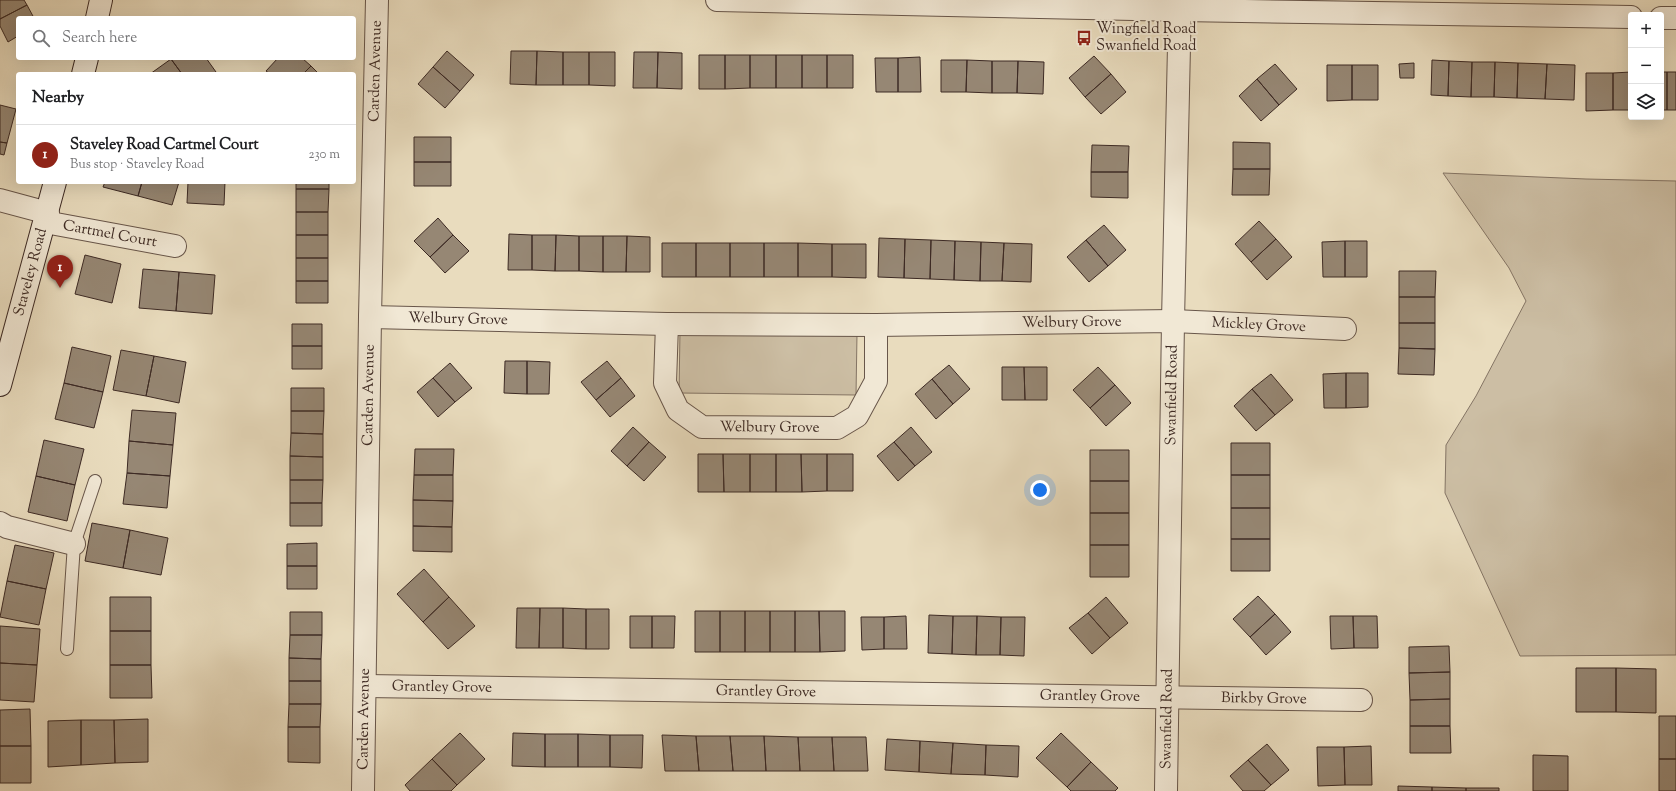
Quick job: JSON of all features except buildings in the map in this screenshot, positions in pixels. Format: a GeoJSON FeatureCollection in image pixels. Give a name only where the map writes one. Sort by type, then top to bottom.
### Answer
{"type":"FeatureCollection","features":[{"type":"Feature","properties":{"kind":"street"},"geometry":{"type":"LineString","coordinates":[[97,16],[101,0]]}},
{"type":"Feature","properties":{"kind":"street","name":"Carden Avenue"},"geometry":{"type":"LineString","coordinates":[[362,791],[377,0]]}},
{"type":"Feature","properties":{"kind":"street"},"geometry":{"type":"LineString","coordinates":[[717,0],[1180,5],[1628,17]]}},
{"type":"Feature","properties":{"kind":"street","name":"Swanfield Road"},"geometry":{"type":"LineString","coordinates":[[1166,791],[1172,321],[1180,5]]}},
{"type":"Feature","properties":{"kind":"street"},"geometry":{"type":"LineString","coordinates":[[1664,18],[1676,18]]}},
{"type":"Feature","properties":{"kind":"street"},"geometry":{"type":"LineString","coordinates":[[84,72],[86,60]]}},
{"type":"Feature","properties":{"kind":"street","name":"Staveley Road"},"geometry":{"type":"LineString","coordinates":[[0,385],[54,184]]}},
{"type":"Feature","properties":{"kind":"street","name":"Cartmel Court"},"geometry":{"type":"LineString","coordinates":[[0,200],[46,217],[175,246]]}},
{"type":"Feature","properties":{"kind":"street","name":"Welbury Grove"},"geometry":{"type":"LineString","coordinates":[[370,317],[667,324],[876,325],[1172,321]]}},
{"type":"Feature","properties":{"kind":"street","name":"Mickley Grove"},"geometry":{"type":"LineString","coordinates":[[1172,321],[1345,329]]}},
{"type":"Feature","properties":{"kind":"street","name":"Welbury Grove"},"geometry":{"type":"LineString","coordinates":[[667,324],[665,383],[678,410],[702,427],[790,428],[837,428],[857,416],[876,381],[876,325]]}},
{"type":"Feature","properties":{"kind":"street"},"geometry":{"type":"LineString","coordinates":[[0,523],[7,527],[74,544]]}},
{"type":"Feature","properties":{"kind":"street","name":"Grantley Grove"},"geometry":{"type":"LineString","coordinates":[[365,686],[1167,696]]}},
{"type":"Feature","properties":{"kind":"street","name":"Birkby Grove"},"geometry":{"type":"LineString","coordinates":[[1167,696],[1361,700]]}},
{"type":"Feature","properties":{"kind":"lane"},"geometry":{"type":"LineString","coordinates":[[67,649],[74,544],[95,481]]}},
{"type":"Feature","properties":{"kind":"shaded area"},"geometry":{"type":"Polygon","coordinates":[[[1443,173],[1676,181],[1676,655],[1520,656],[1445,493],[1446,445],[1476,396],[1526,301],[1509,268],[1443,173]]]}},
{"type":"Feature","properties":{"kind":"shaded area"},"geometry":{"type":"Polygon","coordinates":[[[680,331],[857,334],[856,395],[679,393],[680,331]]]}},
{"type":"Feature","properties":{"kind":"place","name":"Wingfield Road Swanfield Road"},"geometry":{"type":"Point","coordinates":[1084,38]}},
{"type":"Feature","properties":{"kind":"place","name":"Staveley Road Cartmel Court"},"geometry":{"type":"Point","coordinates":[60,288]}}]}
